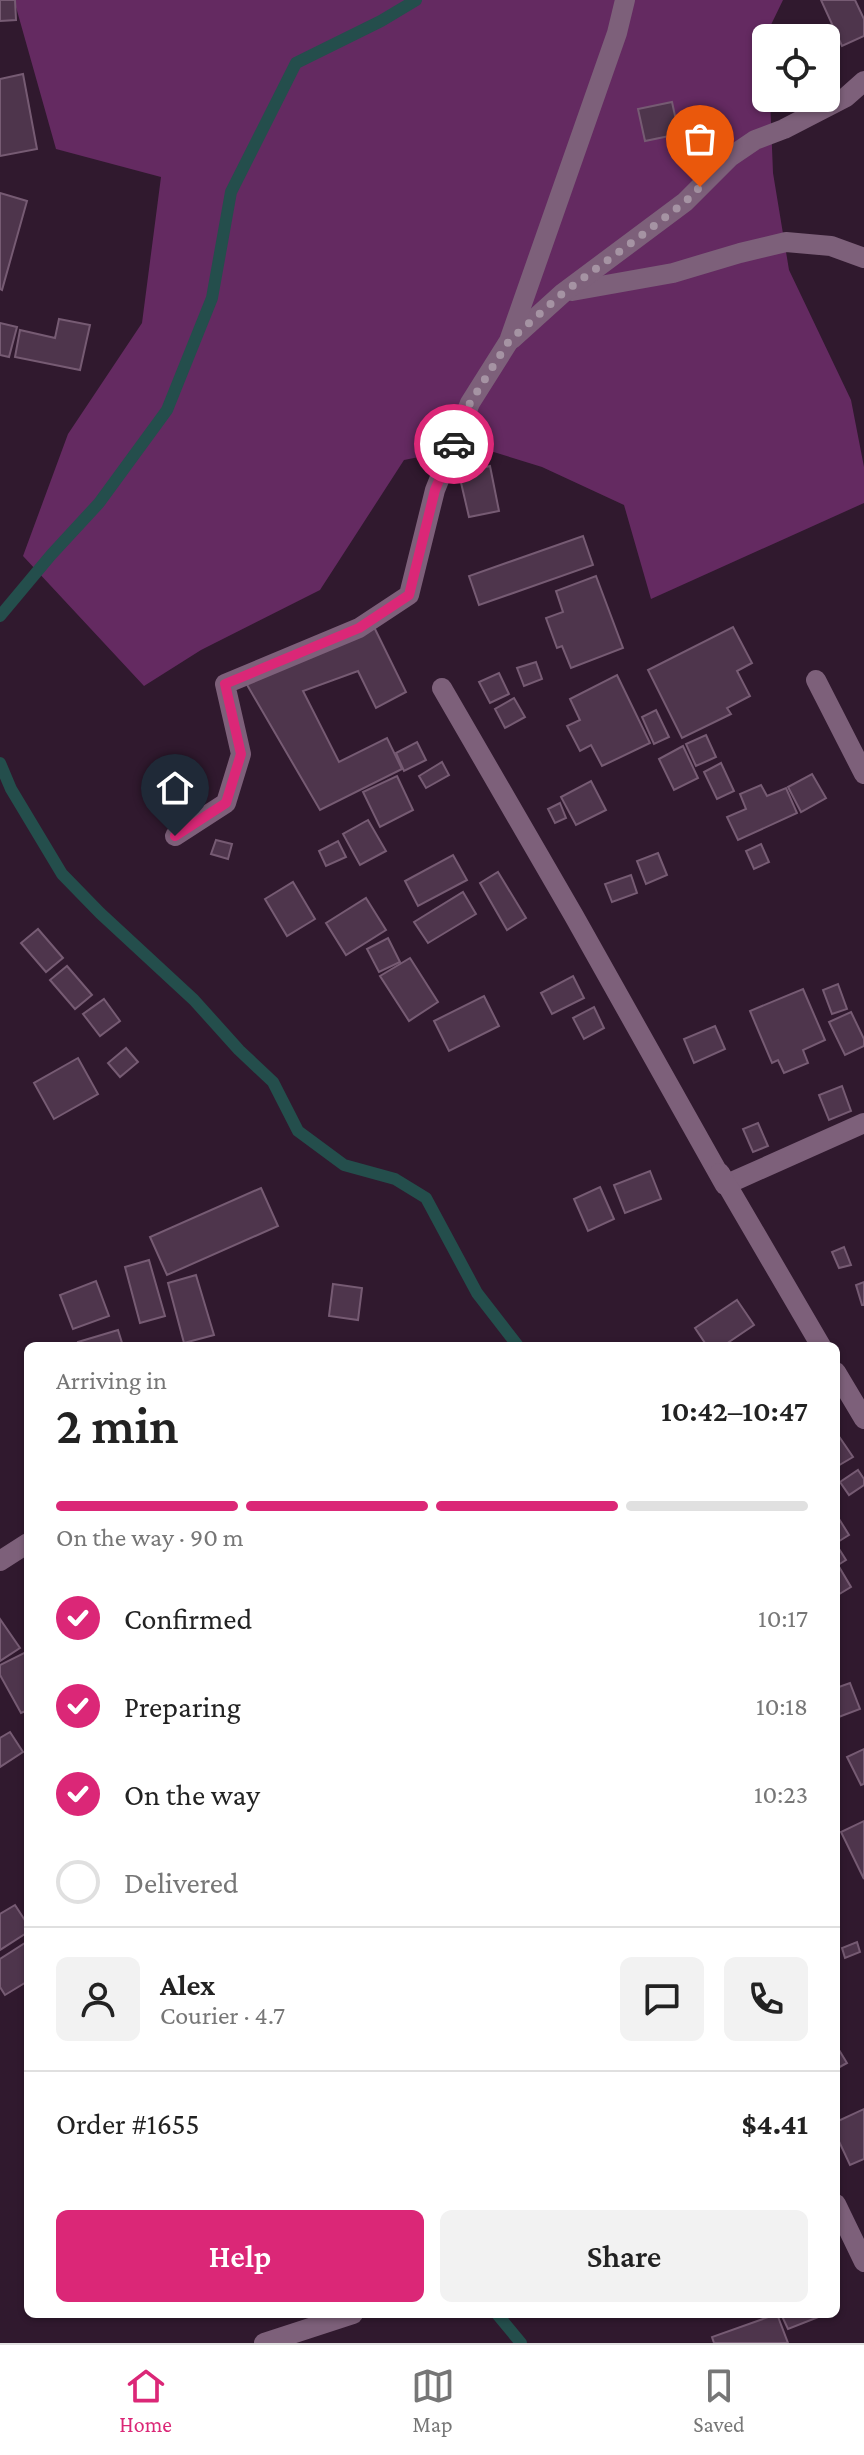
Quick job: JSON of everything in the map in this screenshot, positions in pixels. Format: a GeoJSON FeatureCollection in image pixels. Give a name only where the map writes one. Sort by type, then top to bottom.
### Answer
{"type":"FeatureCollection","features":[{"type":"Feature","properties":{"kind":"street"},"geometry":{"type":"LineString","coordinates":[[175,836],[226,803],[241,754],[225,684],[359,628],[409,595],[435,490],[470,403],[509,341],[617,33],[625,0]]}},
{"type":"Feature","properties":{"kind":"street"},"geometry":{"type":"LineString","coordinates":[[509,341],[563,293],[685,202],[730,157],[755,140],[784,129],[846,97],[864,81]]}},
{"type":"Feature","properties":{"kind":"street"},"geometry":{"type":"LineString","coordinates":[[563,293],[673,273],[786,242],[831,246],[864,258]]}},
{"type":"Feature","properties":{"kind":"street"},"geometry":{"type":"LineString","coordinates":[[816,680],[864,774]]}},
{"type":"Feature","properties":{"kind":"street"},"geometry":{"type":"LineString","coordinates":[[442,688],[725,1185],[819,1342]]}},
{"type":"Feature","properties":{"kind":"street"},"geometry":{"type":"LineString","coordinates":[[638,1001],[725,1185]]}},
{"type":"Feature","properties":{"kind":"street"},"geometry":{"type":"LineString","coordinates":[[725,1185],[864,1123]]}},
{"type":"Feature","properties":{"kind":"street"},"geometry":{"type":"LineString","coordinates":[[840,1379],[864,1419]]}},
{"type":"Feature","properties":{"kind":"street"},"geometry":{"type":"LineString","coordinates":[[0,1561],[24,1546]]}},
{"type":"Feature","properties":{"kind":"street"},"geometry":{"type":"LineString","coordinates":[[840,2212],[864,2262]]}},
{"type":"Feature","properties":{"kind":"street"},"geometry":{"type":"LineString","coordinates":[[264,2343],[341,2318]]}},
{"type":"Feature","properties":{"kind":"shaded area"},"geometry":{"type":"Polygon","coordinates":[[[14,0],[783,0],[771,24],[752,24],[752,112],[771,112],[773,173],[789,270],[851,400],[864,467],[864,503],[651,599],[624,505],[542,467],[474,446],[404,460],[320,590],[201,650],[144,686],[23,556],[68,434],[142,323],[161,177],[56,149],[14,0]]]}},
{"type":"Feature","properties":{"kind":"building"},"geometry":{"type":"Polygon","coordinates":[[[0,0],[15,0],[16,20],[0,21],[0,0]]]}},
{"type":"Feature","properties":{"kind":"building"},"geometry":{"type":"Polygon","coordinates":[[[821,0],[855,0],[864,19],[864,36],[842,46],[840,24],[832,24],[821,0]]]}},
{"type":"Feature","properties":{"kind":"building"},"geometry":{"type":"Polygon","coordinates":[[[23,74],[37,149],[0,156],[0,79],[23,74]]]}},
{"type":"Feature","properties":{"kind":"building"},"geometry":{"type":"Polygon","coordinates":[[[672,102],[679,134],[645,141],[638,109],[672,102]]]}},
{"type":"Feature","properties":{"kind":"building"},"geometry":{"type":"Polygon","coordinates":[[[0,193],[27,201],[2,290],[0,289],[0,193]]]}},
{"type":"Feature","properties":{"kind":"building"},"geometry":{"type":"Polygon","coordinates":[[[59,319],[90,325],[80,370],[15,357],[20,330],[55,338],[59,319]]]}},
{"type":"Feature","properties":{"kind":"building"},"geometry":{"type":"Polygon","coordinates":[[[0,323],[17,327],[9,357],[0,355],[0,323]]]}},
{"type":"Feature","properties":{"kind":"building"},"geometry":{"type":"Polygon","coordinates":[[[490,466],[499,511],[469,517],[459,474],[490,466]]]}},
{"type":"Feature","properties":{"kind":"building"},"geometry":{"type":"Polygon","coordinates":[[[583,536],[593,565],[479,605],[469,576],[583,536]]]}},
{"type":"Feature","properties":{"kind":"building"},"geometry":{"type":"Polygon","coordinates":[[[596,576],[623,648],[571,668],[562,646],[557,648],[546,618],[563,612],[556,591],[596,576]]]}},
{"type":"Feature","properties":{"kind":"building"},"geometry":{"type":"Polygon","coordinates":[[[374,627],[406,692],[376,708],[358,671],[303,691],[339,762],[387,738],[402,769],[320,810],[246,683],[374,627]]]}},
{"type":"Feature","properties":{"kind":"building"},"geometry":{"type":"Polygon","coordinates":[[[733,627],[752,663],[737,671],[750,696],[727,708],[731,714],[682,738],[648,670],[733,627]]]}},
{"type":"Feature","properties":{"kind":"building"},"geometry":{"type":"Polygon","coordinates":[[[536,662],[542,679],[524,686],[517,668],[536,662]]]}},
{"type":"Feature","properties":{"kind":"building"},"geometry":{"type":"Polygon","coordinates":[[[499,673],[509,694],[490,703],[479,682],[499,673]]]}},
{"type":"Feature","properties":{"kind":"building"},"geometry":{"type":"Polygon","coordinates":[[[617,675],[650,743],[602,766],[591,745],[580,751],[567,726],[580,720],[570,699],[617,675]]]}},
{"type":"Feature","properties":{"kind":"building"},"geometry":{"type":"Polygon","coordinates":[[[514,698],[525,717],[505,728],[495,709],[514,698]]]}},
{"type":"Feature","properties":{"kind":"building"},"geometry":{"type":"Polygon","coordinates":[[[656,710],[669,737],[654,744],[642,717],[656,710]]]}},
{"type":"Feature","properties":{"kind":"building"},"geometry":{"type":"Polygon","coordinates":[[[706,735],[716,757],[696,766],[686,744],[706,735]]]}},
{"type":"Feature","properties":{"kind":"building"},"geometry":{"type":"Polygon","coordinates":[[[417,742],[426,760],[404,771],[396,753],[417,742]]]}},
{"type":"Feature","properties":{"kind":"building"},"geometry":{"type":"Polygon","coordinates":[[[683,746],[698,778],[674,790],[659,759],[683,746]]]}},
{"type":"Feature","properties":{"kind":"building"},"geometry":{"type":"Polygon","coordinates":[[[442,762],[449,775],[426,788],[419,776],[442,762]]]}},
{"type":"Feature","properties":{"kind":"building"},"geometry":{"type":"Polygon","coordinates":[[[721,763],[734,791],[717,799],[704,772],[721,763]]]}},
{"type":"Feature","properties":{"kind":"building"},"geometry":{"type":"Polygon","coordinates":[[[812,774],[826,798],[801,812],[788,787],[812,774]]]}},
{"type":"Feature","properties":{"kind":"building"},"geometry":{"type":"Polygon","coordinates":[[[397,776],[413,810],[380,827],[363,792],[397,776]]]}},
{"type":"Feature","properties":{"kind":"building"},"geometry":{"type":"Polygon","coordinates":[[[591,781],[606,810],[576,825],[561,797],[591,781]]]}},
{"type":"Feature","properties":{"kind":"building"},"geometry":{"type":"Polygon","coordinates":[[[761,785],[767,796],[786,788],[797,813],[738,840],[727,817],[746,809],[740,794],[761,785]]]}},
{"type":"Feature","properties":{"kind":"building"},"geometry":{"type":"Polygon","coordinates":[[[560,803],[566,818],[555,823],[548,809],[560,803]]]}},
{"type":"Feature","properties":{"kind":"building"},"geometry":{"type":"Polygon","coordinates":[[[368,820],[386,851],[360,865],[343,834],[368,820]]]}},
{"type":"Feature","properties":{"kind":"building"},"geometry":{"type":"Polygon","coordinates":[[[216,840],[232,844],[228,859],[211,854],[216,840]]]}},
{"type":"Feature","properties":{"kind":"building"},"geometry":{"type":"Polygon","coordinates":[[[338,841],[346,857],[326,866],[319,851],[338,841]]]}},
{"type":"Feature","properties":{"kind":"building"},"geometry":{"type":"Polygon","coordinates":[[[761,844],[769,862],[754,869],[746,851],[761,844]]]}},
{"type":"Feature","properties":{"kind":"building"},"geometry":{"type":"Polygon","coordinates":[[[658,853],[667,875],[646,884],[637,861],[658,853]]]}},
{"type":"Feature","properties":{"kind":"building"},"geometry":{"type":"Polygon","coordinates":[[[453,855],[467,880],[418,906],[405,881],[453,855]]]}},
{"type":"Feature","properties":{"kind":"building"},"geometry":{"type":"Polygon","coordinates":[[[498,872],[526,918],[507,930],[480,883],[498,872]]]}},
{"type":"Feature","properties":{"kind":"building"},"geometry":{"type":"Polygon","coordinates":[[[631,875],[637,893],[612,902],[605,884],[631,875]]]}},
{"type":"Feature","properties":{"kind":"building"},"geometry":{"type":"Polygon","coordinates":[[[293,882],[315,919],[287,936],[265,899],[293,882]]]}},
{"type":"Feature","properties":{"kind":"building"},"geometry":{"type":"Polygon","coordinates":[[[463,892],[476,914],[428,943],[414,922],[463,892]]]}},
{"type":"Feature","properties":{"kind":"building"},"geometry":{"type":"Polygon","coordinates":[[[366,898],[386,930],[346,955],[326,923],[366,898]]]}},
{"type":"Feature","properties":{"kind":"building"},"geometry":{"type":"Polygon","coordinates":[[[38,929],[63,958],[46,972],[21,943],[38,929]]]}},
{"type":"Feature","properties":{"kind":"building"},"geometry":{"type":"Polygon","coordinates":[[[388,938],[400,962],[379,972],[367,949],[388,938]]]}},
{"type":"Feature","properties":{"kind":"building"},"geometry":{"type":"Polygon","coordinates":[[[410,958],[438,1002],[409,1021],[380,976],[410,958]]]}},
{"type":"Feature","properties":{"kind":"building"},"geometry":{"type":"Polygon","coordinates":[[[67,966],[92,995],[75,1009],[50,980],[67,966]]]}},
{"type":"Feature","properties":{"kind":"building"},"geometry":{"type":"Polygon","coordinates":[[[573,976],[584,998],[552,1014],[541,993],[573,976]]]}},
{"type":"Feature","properties":{"kind":"building"},"geometry":{"type":"Polygon","coordinates":[[[838,984],[847,1009],[832,1014],[823,990],[838,984]]]}},
{"type":"Feature","properties":{"kind":"building"},"geometry":{"type":"Polygon","coordinates":[[[803,989],[825,1040],[803,1050],[808,1063],[784,1073],[778,1060],[772,1063],[750,1011],[803,989]]]}},
{"type":"Feature","properties":{"kind":"building"},"geometry":{"type":"Polygon","coordinates":[[[484,996],[499,1026],[449,1051],[434,1021],[484,996]]]}},
{"type":"Feature","properties":{"kind":"building"},"geometry":{"type":"Polygon","coordinates":[[[104,999],[120,1021],[100,1036],[83,1014],[104,999]]]}},
{"type":"Feature","properties":{"kind":"building"},"geometry":{"type":"Polygon","coordinates":[[[594,1007],[604,1028],[584,1039],[573,1018],[594,1007]]]}},
{"type":"Feature","properties":{"kind":"building"},"geometry":{"type":"Polygon","coordinates":[[[851,1012],[864,1039],[864,1046],[845,1055],[829,1022],[851,1012]]]}},
{"type":"Feature","properties":{"kind":"building"},"geometry":{"type":"Polygon","coordinates":[[[715,1026],[725,1049],[694,1063],[684,1039],[715,1026]]]}},
{"type":"Feature","properties":{"kind":"building"},"geometry":{"type":"Polygon","coordinates":[[[126,1048],[138,1062],[120,1077],[108,1063],[126,1048]]]}},
{"type":"Feature","properties":{"kind":"building"},"geometry":{"type":"Polygon","coordinates":[[[78,1058],[98,1094],[54,1119],[34,1083],[78,1058]]]}},
{"type":"Feature","properties":{"kind":"building"},"geometry":{"type":"Polygon","coordinates":[[[842,1086],[851,1111],[829,1120],[819,1095],[842,1086]]]}},
{"type":"Feature","properties":{"kind":"building"},"geometry":{"type":"Polygon","coordinates":[[[758,1123],[768,1146],[753,1152],[743,1129],[758,1123]]]}},
{"type":"Feature","properties":{"kind":"building"},"geometry":{"type":"Polygon","coordinates":[[[650,1171],[661,1199],[625,1213],[614,1185],[650,1171]]]}},
{"type":"Feature","properties":{"kind":"building"},"geometry":{"type":"Polygon","coordinates":[[[600,1187],[614,1219],[588,1231],[574,1199],[600,1187]]]}},
{"type":"Feature","properties":{"kind":"building"},"geometry":{"type":"Polygon","coordinates":[[[261,1188],[278,1226],[167,1275],[150,1237],[261,1188]]]}},
{"type":"Feature","properties":{"kind":"building"},"geometry":{"type":"Polygon","coordinates":[[[844,1247],[851,1265],[839,1268],[832,1252],[844,1247]]]}},
{"type":"Feature","properties":{"kind":"building"},"geometry":{"type":"Polygon","coordinates":[[[149,1260],[165,1316],[140,1323],[125,1267],[149,1260]]]}},
{"type":"Feature","properties":{"kind":"building"},"geometry":{"type":"Polygon","coordinates":[[[196,1275],[214,1335],[184,1342],[168,1283],[196,1275]]]}},
{"type":"Feature","properties":{"kind":"building"},"geometry":{"type":"Polygon","coordinates":[[[96,1281],[109,1316],[73,1329],[60,1295],[96,1281]]]}},
{"type":"Feature","properties":{"kind":"building"},"geometry":{"type":"Polygon","coordinates":[[[864,1282],[864,1305],[862,1305],[856,1285],[864,1282]]]}},
{"type":"Feature","properties":{"kind":"building"},"geometry":{"type":"Polygon","coordinates":[[[333,1284],[362,1288],[358,1320],[329,1316],[333,1284]]]}},
{"type":"Feature","properties":{"kind":"building"},"geometry":{"type":"Polygon","coordinates":[[[737,1300],[754,1325],[729,1342],[704,1342],[695,1328],[737,1300]]]}},
{"type":"Feature","properties":{"kind":"building"},"geometry":{"type":"Polygon","coordinates":[[[118,1330],[122,1342],[78,1342],[118,1330]]]}},
{"type":"Feature","properties":{"kind":"building"},"geometry":{"type":"Polygon","coordinates":[[[840,1438],[853,1457],[840,1465],[840,1438]]]}},
{"type":"Feature","properties":{"kind":"building"},"geometry":{"type":"Polygon","coordinates":[[[858,1470],[864,1485],[849,1495],[840,1482],[858,1470]]]}},
{"type":"Feature","properties":{"kind":"building"},"geometry":{"type":"Polygon","coordinates":[[[840,1520],[849,1535],[840,1541],[840,1520]]]}},
{"type":"Feature","properties":{"kind":"building"},"geometry":{"type":"Polygon","coordinates":[[[840,1550],[846,1560],[840,1564],[840,1550]]]}},
{"type":"Feature","properties":{"kind":"building"},"geometry":{"type":"Polygon","coordinates":[[[840,1568],[851,1587],[840,1594],[840,1568]]]}},
{"type":"Feature","properties":{"kind":"building"},"geometry":{"type":"Polygon","coordinates":[[[0,1619],[20,1648],[0,1661],[0,1619]]]}},
{"type":"Feature","properties":{"kind":"building"},"geometry":{"type":"Polygon","coordinates":[[[24,1653],[24,1712],[21,1713],[0,1675],[0,1665],[24,1653]]]}},
{"type":"Feature","properties":{"kind":"building"},"geometry":{"type":"Polygon","coordinates":[[[850,1683],[860,1709],[840,1716],[840,1687],[850,1683]]]}},
{"type":"Feature","properties":{"kind":"building"},"geometry":{"type":"Polygon","coordinates":[[[10,1732],[23,1752],[0,1767],[0,1738],[10,1732]]]}},
{"type":"Feature","properties":{"kind":"building"},"geometry":{"type":"Polygon","coordinates":[[[864,1749],[864,1784],[861,1785],[847,1757],[864,1749]]]}},
{"type":"Feature","properties":{"kind":"building"},"geometry":{"type":"Polygon","coordinates":[[[864,1821],[864,1879],[841,1832],[864,1821]]]}},
{"type":"Feature","properties":{"kind":"building"},"geometry":{"type":"Polygon","coordinates":[[[15,1905],[24,1919],[24,1935],[0,1950],[0,1914],[15,1905]]]}},
{"type":"Feature","properties":{"kind":"building"},"geometry":{"type":"Polygon","coordinates":[[[857,1942],[860,1952],[845,1958],[842,1948],[857,1942]]]}},
{"type":"Feature","properties":{"kind":"building"},"geometry":{"type":"Polygon","coordinates":[[[24,1944],[24,1983],[5,1995],[0,1987],[0,1959],[24,1944]]]}},
{"type":"Feature","properties":{"kind":"building"},"geometry":{"type":"Polygon","coordinates":[[[840,2052],[847,2063],[840,2067],[840,2052]]]}},
{"type":"Feature","properties":{"kind":"building"},"geometry":{"type":"Polygon","coordinates":[[[864,2109],[864,2159],[850,2165],[840,2144],[840,2120],[864,2109]]]}},
{"type":"Feature","properties":{"kind":"building"},"geometry":{"type":"Polygon","coordinates":[[[766,2318],[779,2318],[788,2343],[714,2343],[712,2337],[766,2318]]]}},
{"type":"Feature","properties":{"kind":"building"},"geometry":{"type":"Polygon","coordinates":[[[783,2318],[816,2318],[788,2329],[783,2318]]]}},
{"type":"Feature","properties":{"kind":"waterway"},"geometry":{"type":"LineString","coordinates":[[0,616],[99,503],[167,410],[212,298],[231,192],[296,63],[416,0]]}},
{"type":"Feature","properties":{"kind":"waterway"},"geometry":{"type":"LineString","coordinates":[[0,763],[11,789],[62,874],[194,1000],[273,1082],[298,1131],[344,1165],[395,1179],[426,1198],[477,1293],[515,1342]]}},
{"type":"Feature","properties":{"kind":"waterway"},"geometry":{"type":"LineString","coordinates":[[500,2318],[521,2343]]}},
{"type":"Feature","properties":{"kind":"way so far"},"geometry":{"type":"LineString","coordinates":[[454,444],[470,403],[509,341],[563,293],[685,202],[700,187]]}},
{"type":"Feature","properties":{"kind":"route"},"geometry":{"type":"LineString","coordinates":[[175,836],[226,803],[241,754],[225,684],[359,628],[409,595],[435,490],[454,444]]}}]}
